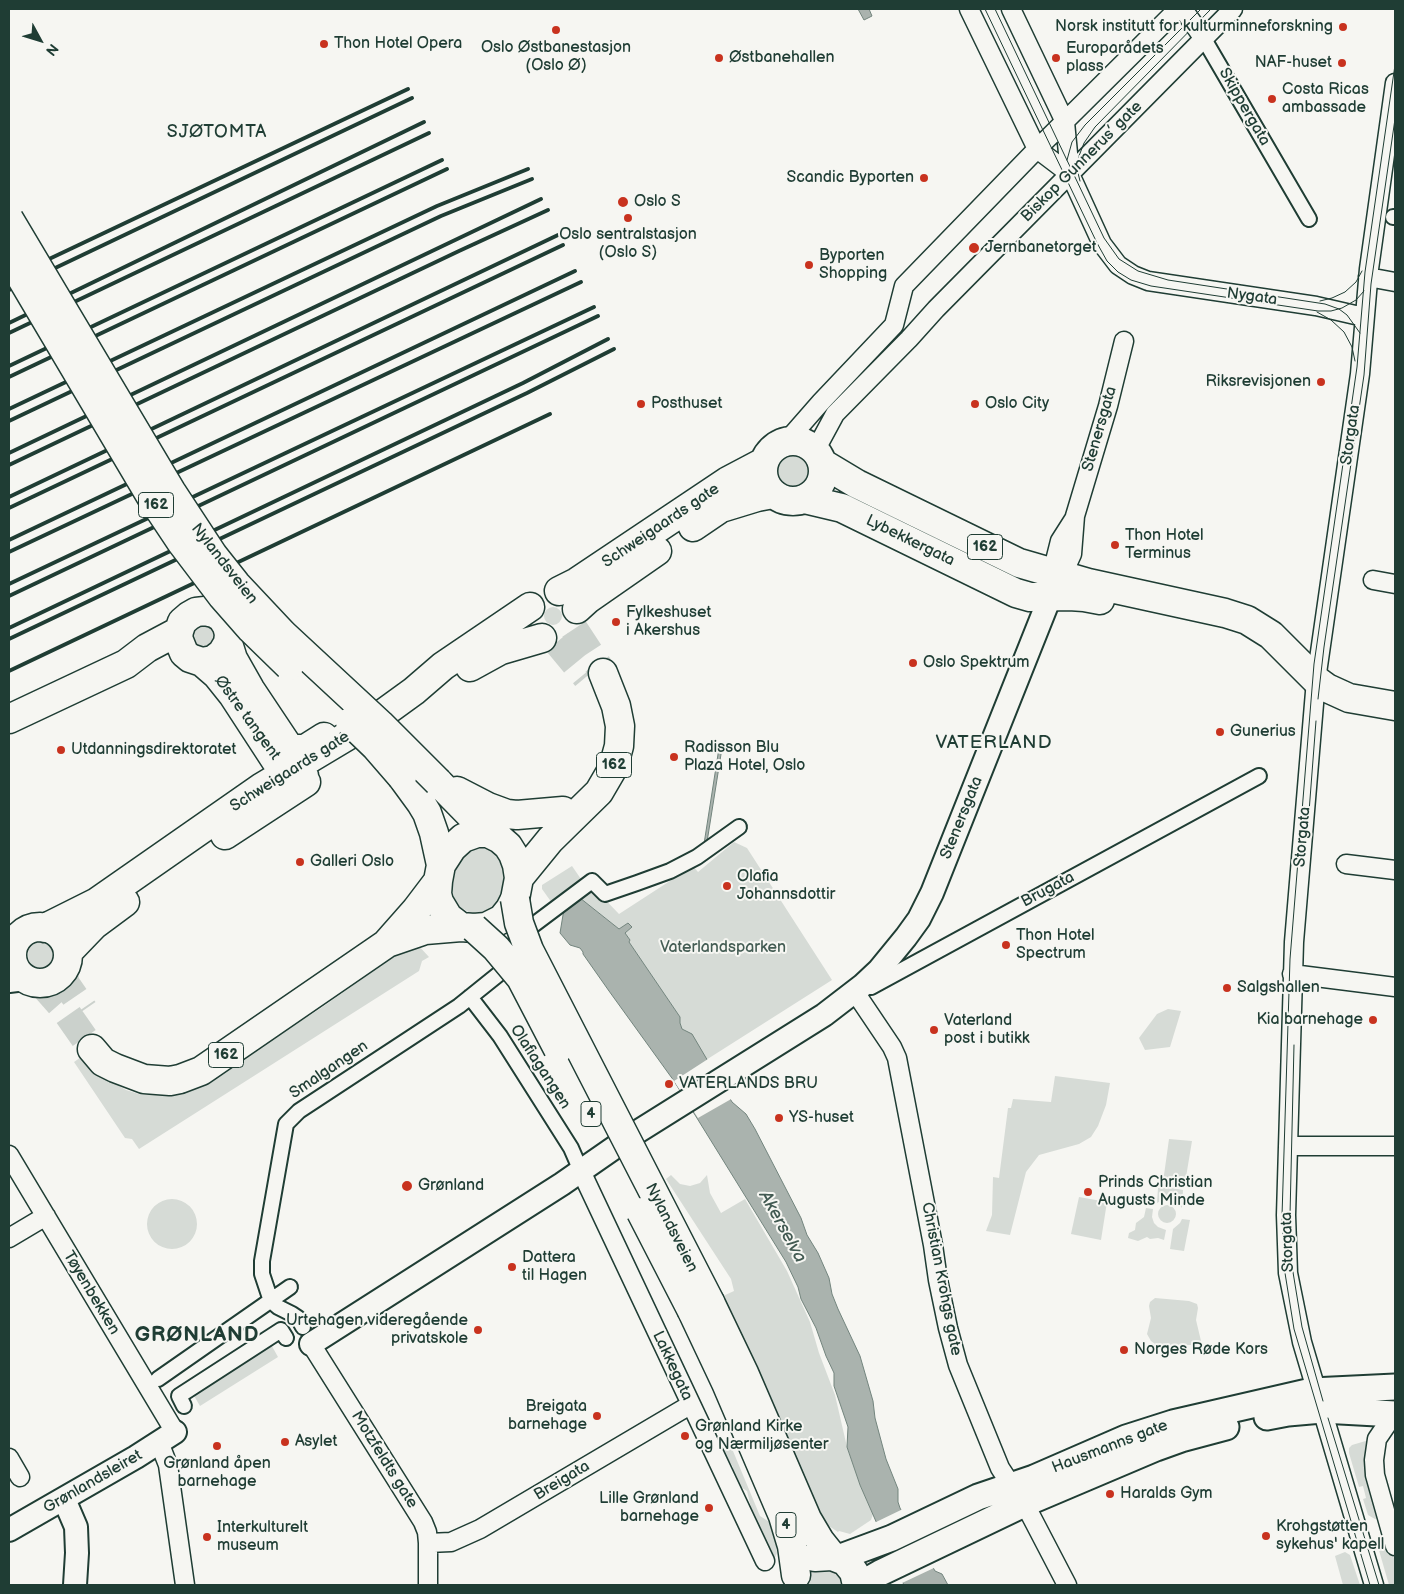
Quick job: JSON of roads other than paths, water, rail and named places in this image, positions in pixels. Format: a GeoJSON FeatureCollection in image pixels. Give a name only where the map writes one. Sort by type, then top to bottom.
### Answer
{"type":"FeatureCollection","features":[{"type":"Feature","properties":{"kind":"main road","name":"Nylandsveien"},"geometry":{"type":"LineString","coordinates":[[9,219],[171,491],[213,555],[236,584],[283,634],[380,724],[494,836],[508,846],[513,854],[518,866],[519,923],[529,950],[701,1307],[726,1383],[783,1516],[792,1546],[795,1580]]}},
{"type":"Feature","properties":{"kind":"main road","name":"Nylandsveien"},"geometry":{"type":"LineString","coordinates":[[9,257],[153,500],[180,542],[222,596],[251,629],[363,734],[402,777],[422,803],[434,833],[439,873],[437,894],[443,910],[455,923],[468,927],[496,948],[524,985],[701,1307],[747,1380],[807,1519],[820,1541],[835,1557],[850,1566],[865,1581]]}},
{"type":"Feature","properties":{"kind":"main road","name":"162"},"geometry":{"type":"LineString","coordinates":[[764,462],[769,452],[786,442],[802,442],[818,457]]}},
{"type":"Feature","properties":{"kind":"main road"},"geometry":{"type":"LineString","coordinates":[[804,499],[817,488],[821,481],[823,473],[818,457]]}},
{"type":"Feature","properties":{"kind":"main road","name":"Lybekkergata"},"geometry":{"type":"LineString","coordinates":[[818,457],[865,488],[1055,582],[1160,598],[1225,613],[1255,625],[1278,642],[1316,680]]}},
{"type":"Feature","properties":{"kind":"main road"},"geometry":{"type":"LineString","coordinates":[[764,462],[764,480],[774,494]]}},
{"type":"Feature","properties":{"kind":"main road","name":"Schweigaards gate"},"geometry":{"type":"LineString","coordinates":[[561,627],[577,582],[728,481],[764,462]]}},
{"type":"Feature","properties":{"kind":"main road","name":"162"},"geometry":{"type":"LineString","coordinates":[[774,494],[780,498],[793,501],[804,499]]}},
{"type":"Feature","properties":{"kind":"main road","name":"Schweigaards gate"},"geometry":{"type":"LineString","coordinates":[[67,949],[110,912],[322,771],[474,664],[501,650],[561,627],[588,599],[721,508],[774,494]]}},
{"type":"Feature","properties":{"kind":"main road","name":"Lybekkergata"},"geometry":{"type":"LineString","coordinates":[[804,499],[842,508],[1016,593],[1030,597],[1055,582]]}},
{"type":"Feature","properties":{"kind":"main road","name":"Schweigaards gate"},"geometry":{"type":"LineString","coordinates":[[45,928],[97,902],[262,787],[283,766],[374,720],[414,691],[443,666],[530,607],[528,616],[530,625],[535,633],[561,627]]}},
{"type":"Feature","properties":{"kind":"main road","name":"162"},"geometry":{"type":"LineString","coordinates":[[9,719],[126,664],[147,648],[179,631],[182,622],[196,612],[214,613],[222,618],[227,626],[229,634],[228,644],[222,653],[213,660],[126,664]]}},
{"type":"Feature","properties":{"kind":"main road"},"geometry":{"type":"LineString","coordinates":[[179,631],[178,638],[184,653],[196,660]]}},
{"type":"Feature","properties":{"kind":"main road","name":"Østre tangent"},"geometry":{"type":"LineString","coordinates":[[228,644],[241,674],[284,740],[291,748],[300,750],[311,747],[378,702],[443,666]]}},
{"type":"Feature","properties":{"kind":"main road","name":"Østre tangent"},"geometry":{"type":"LineString","coordinates":[[196,660],[217,675],[283,766],[304,776],[322,771]]}},
{"type":"Feature","properties":{"kind":"main road","name":"162"},"geometry":{"type":"LineString","coordinates":[[1316,680],[1331,690],[1349,698],[1395,706]]}},
{"type":"Feature","properties":{"kind":"main road","name":"162"},"geometry":{"type":"LineString","coordinates":[[386,944],[425,930],[448,926],[486,927],[502,918],[510,910],[517,888],[550,840],[593,799],[604,785],[613,768],[619,746],[620,726],[616,706],[602,684]]}},
{"type":"Feature","properties":{"kind":"main road","name":"162"},"geometry":{"type":"LineString","coordinates":[[438,782],[488,807],[508,814],[542,814],[562,811],[593,799]]}},
{"type":"Feature","properties":{"kind":"main road","name":"162"},"geometry":{"type":"LineString","coordinates":[[99,1044],[129,1072],[144,1079],[159,1081],[175,1080],[191,1075],[214,1063],[386,944],[416,910],[452,848],[463,838],[477,833],[494,836],[531,830],[546,824],[562,811]]}},
{"type":"Feature","properties":{"kind":"main road","name":"162"},"geometry":{"type":"LineString","coordinates":[[45,928],[24,932],[16,940],[11,952],[17,980],[41,983],[53,980],[66,966],[67,949]]}},
{"type":"Feature","properties":{"kind":"main road"},"geometry":{"type":"LineString","coordinates":[[45,928],[58,934],[67,949]]}},
{"type":"Feature","properties":{"kind":"main road","name":"Hausmanns gate"},"geometry":{"type":"LineString","coordinates":[[835,1557],[867,1548],[971,1500],[1017,1495],[1181,1439],[1276,1415],[1319,1400],[1395,1387]]}},
{"type":"Feature","properties":{"kind":"main road","name":"Hausmanns gate"},"geometry":{"type":"LineString","coordinates":[[1319,1400],[1395,1414]]}},
{"type":"Feature","properties":{"kind":"main road","name":"Hausmanns gate"},"geometry":{"type":"LineString","coordinates":[[865,1581],[936,1547],[1017,1495]]}},
{"type":"Feature","properties":{"kind":"main road","name":"Nylandsveien"},"geometry":{"type":"LineString","coordinates":[[795,1580],[804,1563],[810,1559],[824,1555],[835,1557]]}},
{"type":"Feature","properties":{"kind":"street"},"geometry":{"type":"LineString","coordinates":[[968,9],[1038,149],[1070,174]]}},
{"type":"Feature","properties":{"kind":"street"},"geometry":{"type":"LineString","coordinates":[[1011,9],[1065,122],[1070,174]]}},
{"type":"Feature","properties":{"kind":"street"},"geometry":{"type":"LineString","coordinates":[[786,442],[894,325],[904,286],[1178,9]]}},
{"type":"Feature","properties":{"kind":"street","name":"Skippergata"},"geometry":{"type":"LineString","coordinates":[[1182,9],[1204,38],[1301,214]]}},
{"type":"Feature","properties":{"kind":"street","name":"Biskop Gunnerus’ gate"},"geometry":{"type":"LineString","coordinates":[[818,457],[835,414],[907,342],[936,309],[1233,9]]}},
{"type":"Feature","properties":{"kind":"street","name":"Storgata"},"geometry":{"type":"LineString","coordinates":[[1374,1585],[1296,1317],[1288,1273],[1286,1223],[1292,974],[1316,680],[1360,374],[1368,277],[1395,82]]}},
{"type":"Feature","properties":{"kind":"street","name":"Nygata"},"geometry":{"type":"LineString","coordinates":[[1070,174],[1108,254],[1118,265],[1139,278],[1161,283],[1316,306],[1364,317]]}},
{"type":"Feature","properties":{"kind":"street"},"geometry":{"type":"LineString","coordinates":[[1368,277],[1395,282]]}},
{"type":"Feature","properties":{"kind":"street","name":"Stenersgata"},"geometry":{"type":"LineString","coordinates":[[856,993],[896,950],[913,927],[926,904],[1055,582],[1072,554],[1075,516],[1108,406],[1124,342]]}},
{"type":"Feature","properties":{"kind":"street"},"geometry":{"type":"LineString","coordinates":[[1373,580],[1395,584]]}},
{"type":"Feature","properties":{"kind":"street","name":"Brugata"},"geometry":{"type":"LineString","coordinates":[[581,1170],[856,993],[1259,776]]}},
{"type":"Feature","properties":{"kind":"street","name":"Smalgangen"},"geometry":{"type":"LineString","coordinates":[[271,1302],[262,1274],[262,1261],[284,1129],[292,1117],[464,1001],[504,969],[532,926],[592,881],[605,894],[670,871],[697,856],[739,827]]}},
{"type":"Feature","properties":{"kind":"street"},"geometry":{"type":"LineString","coordinates":[[1346,864],[1395,870]]}},
{"type":"Feature","properties":{"kind":"street"},"geometry":{"type":"LineString","coordinates":[[1292,974],[1395,987]]}},
{"type":"Feature","properties":{"kind":"street","name":"Christian Krohgs gate"},"geometry":{"type":"LineString","coordinates":[[856,993],[892,1046],[897,1058],[948,1328],[958,1365],[1000,1468],[1036,1525],[1067,1585]]}},
{"type":"Feature","properties":{"kind":"street","name":"Olafiagangen"},"geometry":{"type":"LineString","coordinates":[[464,1001],[500,1036],[571,1148],[581,1170]]}},
{"type":"Feature","properties":{"kind":"street"},"geometry":{"type":"LineString","coordinates":[[1288,1146],[1395,1146]]}},
{"type":"Feature","properties":{"kind":"street","name":"Tøyenbekken"},"geometry":{"type":"LineString","coordinates":[[9,1155],[46,1216],[167,1437],[168,1465],[185,1585]]}},
{"type":"Feature","properties":{"kind":"street"},"geometry":{"type":"LineString","coordinates":[[271,1302],[298,1318],[307,1335],[562,1184],[581,1170]]}},
{"type":"Feature","properties":{"kind":"street","name":"Lakkegata"},"geometry":{"type":"LineString","coordinates":[[581,1170],[765,1562]]}},
{"type":"Feature","properties":{"kind":"street"},"geometry":{"type":"LineString","coordinates":[[9,1238],[46,1216]]}},
{"type":"Feature","properties":{"kind":"street"},"geometry":{"type":"LineString","coordinates":[[158,1379],[290,1287]]}},
{"type":"Feature","properties":{"kind":"street"},"geometry":{"type":"LineString","coordinates":[[184,1406],[179,1396],[280,1330],[286,1338]]}},
{"type":"Feature","properties":{"kind":"street","name":"Motzfeldts gate"},"geometry":{"type":"LineString","coordinates":[[307,1335],[427,1532],[428,1585]]}},
{"type":"Feature","properties":{"kind":"street","name":"Breigata"},"geometry":{"type":"LineString","coordinates":[[428,1543],[451,1542],[480,1529],[690,1405]]}},
{"type":"Feature","properties":{"kind":"street"},"geometry":{"type":"LineString","coordinates":[[1395,1414],[1377,1439],[1374,1460],[1375,1474],[1395,1546]]}},
{"type":"Feature","properties":{"kind":"street","name":"Grønlandsleiret"},"geometry":{"type":"LineString","coordinates":[[9,1530],[136,1457],[167,1437]]}},
{"type":"Feature","properties":{"kind":"street"},"geometry":{"type":"LineString","coordinates":[[9,1458],[20,1476]]}},
{"type":"Feature","properties":{"kind":"street"},"geometry":{"type":"LineString","coordinates":[[64,1499],[76,1527],[78,1553],[75,1585]]}},
{"type":"Feature","properties":{"kind":"water"},"geometry":{"type":"Polygon","coordinates":[[[858,9],[869,9],[872,16],[864,20],[858,9]]]}},
{"type":"Feature","properties":{"kind":"water"},"geometry":{"type":"Polygon","coordinates":[[[719,748],[722,748],[707,842],[704,844],[719,748]]]}},
{"type":"Feature","properties":{"kind":"water","name":"Akerselva"},"geometry":{"type":"Polygon","coordinates":[[[580,898],[619,929],[628,923],[632,927],[625,933],[630,940],[629,942],[680,1017],[682,1029],[692,1034],[732,1102],[746,1114],[755,1129],[801,1218],[807,1235],[818,1253],[829,1278],[832,1294],[838,1309],[860,1356],[873,1401],[875,1418],[886,1459],[898,1489],[900,1508],[935,1571],[942,1574],[948,1585],[904,1585],[860,1485],[847,1447],[848,1427],[834,1386],[834,1373],[786,1262],[674,1081],[580,948],[570,945],[560,933],[564,909],[580,898]]]}},
{"type":"Feature","properties":{"kind":"tunnel"},"geometry":{"type":"LineString","coordinates":[[574,629],[603,673]]}},
{"type":"Feature","properties":{"kind":"tunnel"},"geometry":{"type":"LineString","coordinates":[[557,642],[586,677]]}},
{"type":"Feature","properties":{"kind":"tunnel"},"geometry":{"type":"LineString","coordinates":[[63,972],[66,984],[84,1010]]}},
{"type":"Feature","properties":{"kind":"tunnel"},"geometry":{"type":"LineString","coordinates":[[41,983],[64,1009],[92,1049]]}},
{"type":"Feature","properties":{"kind":"tram line"},"geometry":{"type":"LineString","coordinates":[[985,9],[1097,243],[1107,261],[1118,272],[1131,280],[1151,286],[1318,311],[1331,311],[1342,308],[1356,300],[1364,291]]}},
{"type":"Feature","properties":{"kind":"tram line"},"geometry":{"type":"LineString","coordinates":[[995,9],[1104,238],[1119,259],[1138,271],[1168,280],[1325,304],[1339,309],[1347,315],[1360,333]]}},
{"type":"Feature","properties":{"kind":"tram line"},"geometry":{"type":"LineString","coordinates":[[1067,160],[1072,142],[1085,125],[1201,9]]}},
{"type":"Feature","properties":{"kind":"tram line"},"geometry":{"type":"LineString","coordinates":[[1080,181],[1078,173],[1079,156],[1084,143],[1095,127],[1211,9]]}},
{"type":"Feature","properties":{"kind":"tram line"},"geometry":{"type":"LineString","coordinates":[[1370,1585],[1294,1329],[1285,1273],[1282,1216],[1290,959],[1314,664],[1357,367],[1365,272],[1395,65]]}},
{"type":"Feature","properties":{"kind":"tram line"},"geometry":{"type":"LineString","coordinates":[[1318,699],[1364,375],[1371,284],[1395,119]]}},
{"type":"Feature","properties":{"kind":"tram line"},"geometry":{"type":"LineString","coordinates":[[1320,301],[1345,292],[1356,282],[1362,271]]}},
{"type":"Feature","properties":{"kind":"tram line"},"geometry":{"type":"LineString","coordinates":[[1317,312],[1331,320],[1344,332],[1352,347],[1355,361]]}},
{"type":"Feature","properties":{"kind":"tram line"},"geometry":{"type":"LineString","coordinates":[[1307,838],[1316,721]]}},
{"type":"Feature","properties":{"kind":"tram line"},"geometry":{"type":"LineString","coordinates":[[1294,1045],[1290,1215],[1291,1260],[1302,1327],[1323,1401]]}},
{"type":"Feature","properties":{"kind":"tram line"},"geometry":{"type":"LineString","coordinates":[[1328,1418],[1379,1585]]}},
{"type":"Feature","properties":{"kind":"railway"},"geometry":{"type":"LineString","coordinates":[[9,278],[408,89]]}},
{"type":"Feature","properties":{"kind":"railway"},"geometry":{"type":"LineString","coordinates":[[9,290],[412,98]]}},
{"type":"Feature","properties":{"kind":"railway"},"geometry":{"type":"LineString","coordinates":[[9,323],[424,122]]}},
{"type":"Feature","properties":{"kind":"railway"},"geometry":{"type":"LineString","coordinates":[[9,333],[429,133]]}},
{"type":"Feature","properties":{"kind":"railway"},"geometry":{"type":"LineString","coordinates":[[9,366],[442,160]]}},
{"type":"Feature","properties":{"kind":"railway"},"geometry":{"type":"LineString","coordinates":[[9,377],[447,169]]}},
{"type":"Feature","properties":{"kind":"railway"},"geometry":{"type":"LineString","coordinates":[[9,409],[437,206],[528,169]]}},
{"type":"Feature","properties":{"kind":"railway"},"geometry":{"type":"LineString","coordinates":[[9,421],[441,216],[532,179]]}},
{"type":"Feature","properties":{"kind":"railway"},"geometry":{"type":"LineString","coordinates":[[9,453],[541,199]]}},
{"type":"Feature","properties":{"kind":"railway"},"geometry":{"type":"LineString","coordinates":[[9,465],[548,210]]}},
{"type":"Feature","properties":{"kind":"railway"},"geometry":{"type":"LineString","coordinates":[[9,497],[558,235]]}},
{"type":"Feature","properties":{"kind":"railway"},"geometry":{"type":"LineString","coordinates":[[9,508],[563,245]]}},
{"type":"Feature","properties":{"kind":"railway"},"geometry":{"type":"LineString","coordinates":[[9,540],[575,271]]}},
{"type":"Feature","properties":{"kind":"railway"},"geometry":{"type":"LineString","coordinates":[[9,552],[581,282]]}},
{"type":"Feature","properties":{"kind":"railway"},"geometry":{"type":"LineString","coordinates":[[9,584],[594,307]]}},
{"type":"Feature","properties":{"kind":"railway"},"geometry":{"type":"LineString","coordinates":[[9,596],[598,316]]}},
{"type":"Feature","properties":{"kind":"railway"},"geometry":{"type":"LineString","coordinates":[[9,628],[523,383],[608,339]]}},
{"type":"Feature","properties":{"kind":"railway"},"geometry":{"type":"LineString","coordinates":[[9,639],[527,393],[614,349]]}},
{"type":"Feature","properties":{"kind":"railway"},"geometry":{"type":"LineString","coordinates":[[9,671],[550,414]]}},
{"type":"Feature","properties":{"kind":"place","name":"Norsk institutt for kulturminneforskning"},"geometry":{"type":"Point","coordinates":[1343,27]}},
{"type":"Feature","properties":{"kind":"place","name":"Oslo Østbanestasjon (Oslo Ø)"},"geometry":{"type":"Point","coordinates":[556,30]}},
{"type":"Feature","properties":{"kind":"place","name":"Thon Hotel Opera"},"geometry":{"type":"Point","coordinates":[324,44]}},
{"type":"Feature","properties":{"kind":"place","name":"Østbanehallen"},"geometry":{"type":"Point","coordinates":[719,58]}},
{"type":"Feature","properties":{"kind":"place","name":"Europarådets plass"},"geometry":{"type":"Point","coordinates":[1056,58]}},
{"type":"Feature","properties":{"kind":"place","name":"NAF-huset"},"geometry":{"type":"Point","coordinates":[1342,63]}},
{"type":"Feature","properties":{"kind":"place","name":"Costa Ricas ambassade"},"geometry":{"type":"Point","coordinates":[1272,99]}},
{"type":"Feature","properties":{"kind":"place","name":"Scandic Byporten"},"geometry":{"type":"Point","coordinates":[924,178]}},
{"type":"Feature","properties":{"kind":"place","name":"Oslo S"},"geometry":{"type":"Point","coordinates":[623,202]}},
{"type":"Feature","properties":{"kind":"place","name":"Oslo sentralstasjon (Oslo S)"},"geometry":{"type":"Point","coordinates":[628,218]}},
{"type":"Feature","properties":{"kind":"place","name":"Jernbanetorget"},"geometry":{"type":"Point","coordinates":[974,248]}},
{"type":"Feature","properties":{"kind":"place","name":"Byporten Shopping"},"geometry":{"type":"Point","coordinates":[809,265]}},
{"type":"Feature","properties":{"kind":"place","name":"Riksrevisjonen"},"geometry":{"type":"Point","coordinates":[1321,382]}},
{"type":"Feature","properties":{"kind":"place","name":"Posthuset"},"geometry":{"type":"Point","coordinates":[641,404]}},
{"type":"Feature","properties":{"kind":"place","name":"Oslo City"},"geometry":{"type":"Point","coordinates":[975,404]}},
{"type":"Feature","properties":{"kind":"place","name":"Thon Hotel Terminus"},"geometry":{"type":"Point","coordinates":[1115,545]}},
{"type":"Feature","properties":{"kind":"place","name":"Fylkeshuset i Akershus"},"geometry":{"type":"Point","coordinates":[616,622]}},
{"type":"Feature","properties":{"kind":"place","name":"Oslo Spektrum"},"geometry":{"type":"Point","coordinates":[913,663]}},
{"type":"Feature","properties":{"kind":"place","name":"Gunerius"},"geometry":{"type":"Point","coordinates":[1220,732]}},
{"type":"Feature","properties":{"kind":"place","name":"Utdanningsdirektoratet"},"geometry":{"type":"Point","coordinates":[61,750]}},
{"type":"Feature","properties":{"kind":"place","name":"Radisson Blu Plaza Hotel, Oslo"},"geometry":{"type":"Point","coordinates":[674,757]}},
{"type":"Feature","properties":{"kind":"place","name":"Galleri Oslo"},"geometry":{"type":"Point","coordinates":[300,862]}},
{"type":"Feature","properties":{"kind":"place","name":"Olafia Johannsdottir"},"geometry":{"type":"Point","coordinates":[727,886]}},
{"type":"Feature","properties":{"kind":"place","name":"Thon Hotel Spectrum"},"geometry":{"type":"Point","coordinates":[1006,945]}},
{"type":"Feature","properties":{"kind":"place","name":"Salgshallen"},"geometry":{"type":"Point","coordinates":[1227,988]}},
{"type":"Feature","properties":{"kind":"place","name":"Kia barnehage"},"geometry":{"type":"Point","coordinates":[1373,1020]}},
{"type":"Feature","properties":{"kind":"place","name":"Vaterland post i butikk"},"geometry":{"type":"Point","coordinates":[934,1030]}},
{"type":"Feature","properties":{"kind":"place","name":"VATERLANDS BRU"},"geometry":{"type":"Point","coordinates":[669,1084]}},
{"type":"Feature","properties":{"kind":"place","name":"YS-huset"},"geometry":{"type":"Point","coordinates":[779,1118]}},
{"type":"Feature","properties":{"kind":"place","name":"Grønland"},"geometry":{"type":"Point","coordinates":[407,1186]}},
{"type":"Feature","properties":{"kind":"place","name":"Prinds Christian Augusts Minde"},"geometry":{"type":"Point","coordinates":[1088,1192]}},
{"type":"Feature","properties":{"kind":"place","name":"Dattera til Hagen"},"geometry":{"type":"Point","coordinates":[512,1267]}},
{"type":"Feature","properties":{"kind":"place","name":"Urtehagen videregående privatskole"},"geometry":{"type":"Point","coordinates":[478,1330]}},
{"type":"Feature","properties":{"kind":"place","name":"Norges Røde Kors"},"geometry":{"type":"Point","coordinates":[1124,1350]}},
{"type":"Feature","properties":{"kind":"place","name":"Breigata barnehage"},"geometry":{"type":"Point","coordinates":[597,1416]}},
{"type":"Feature","properties":{"kind":"place","name":"Grønland Kirke og Nærmiljøsenter"},"geometry":{"type":"Point","coordinates":[685,1436]}},
{"type":"Feature","properties":{"kind":"place","name":"Asylet"},"geometry":{"type":"Point","coordinates":[285,1442]}},
{"type":"Feature","properties":{"kind":"place","name":"Grønland åpen barnehage"},"geometry":{"type":"Point","coordinates":[217,1446]}},
{"type":"Feature","properties":{"kind":"place","name":"Haralds Gym"},"geometry":{"type":"Point","coordinates":[1110,1494]}},
{"type":"Feature","properties":{"kind":"place","name":"Lille Grønland barnehage"},"geometry":{"type":"Point","coordinates":[709,1508]}},
{"type":"Feature","properties":{"kind":"place","name":"Krohgstøtten sykehus' kapell"},"geometry":{"type":"Point","coordinates":[1266,1536]}},
{"type":"Feature","properties":{"kind":"place","name":"Interkulturelt museum"},"geometry":{"type":"Point","coordinates":[207,1537]}},
{"type":"Feature","properties":{"kind":"district","name":"SJØTOMTA"},"geometry":{"type":"Point","coordinates":[217,132]}},
{"type":"Feature","properties":{"kind":"district","name":"VATERLAND"},"geometry":{"type":"Point","coordinates":[994,743]}},
{"type":"Feature","properties":{"kind":"district","name":"GRØNLAND"},"geometry":{"type":"Point","coordinates":[197,1336]}},
{"type":"Feature","properties":{"kind":"park label","name":"Vaterlandsparken"},"geometry":{"type":"Point","coordinates":[723,948]}}]}
